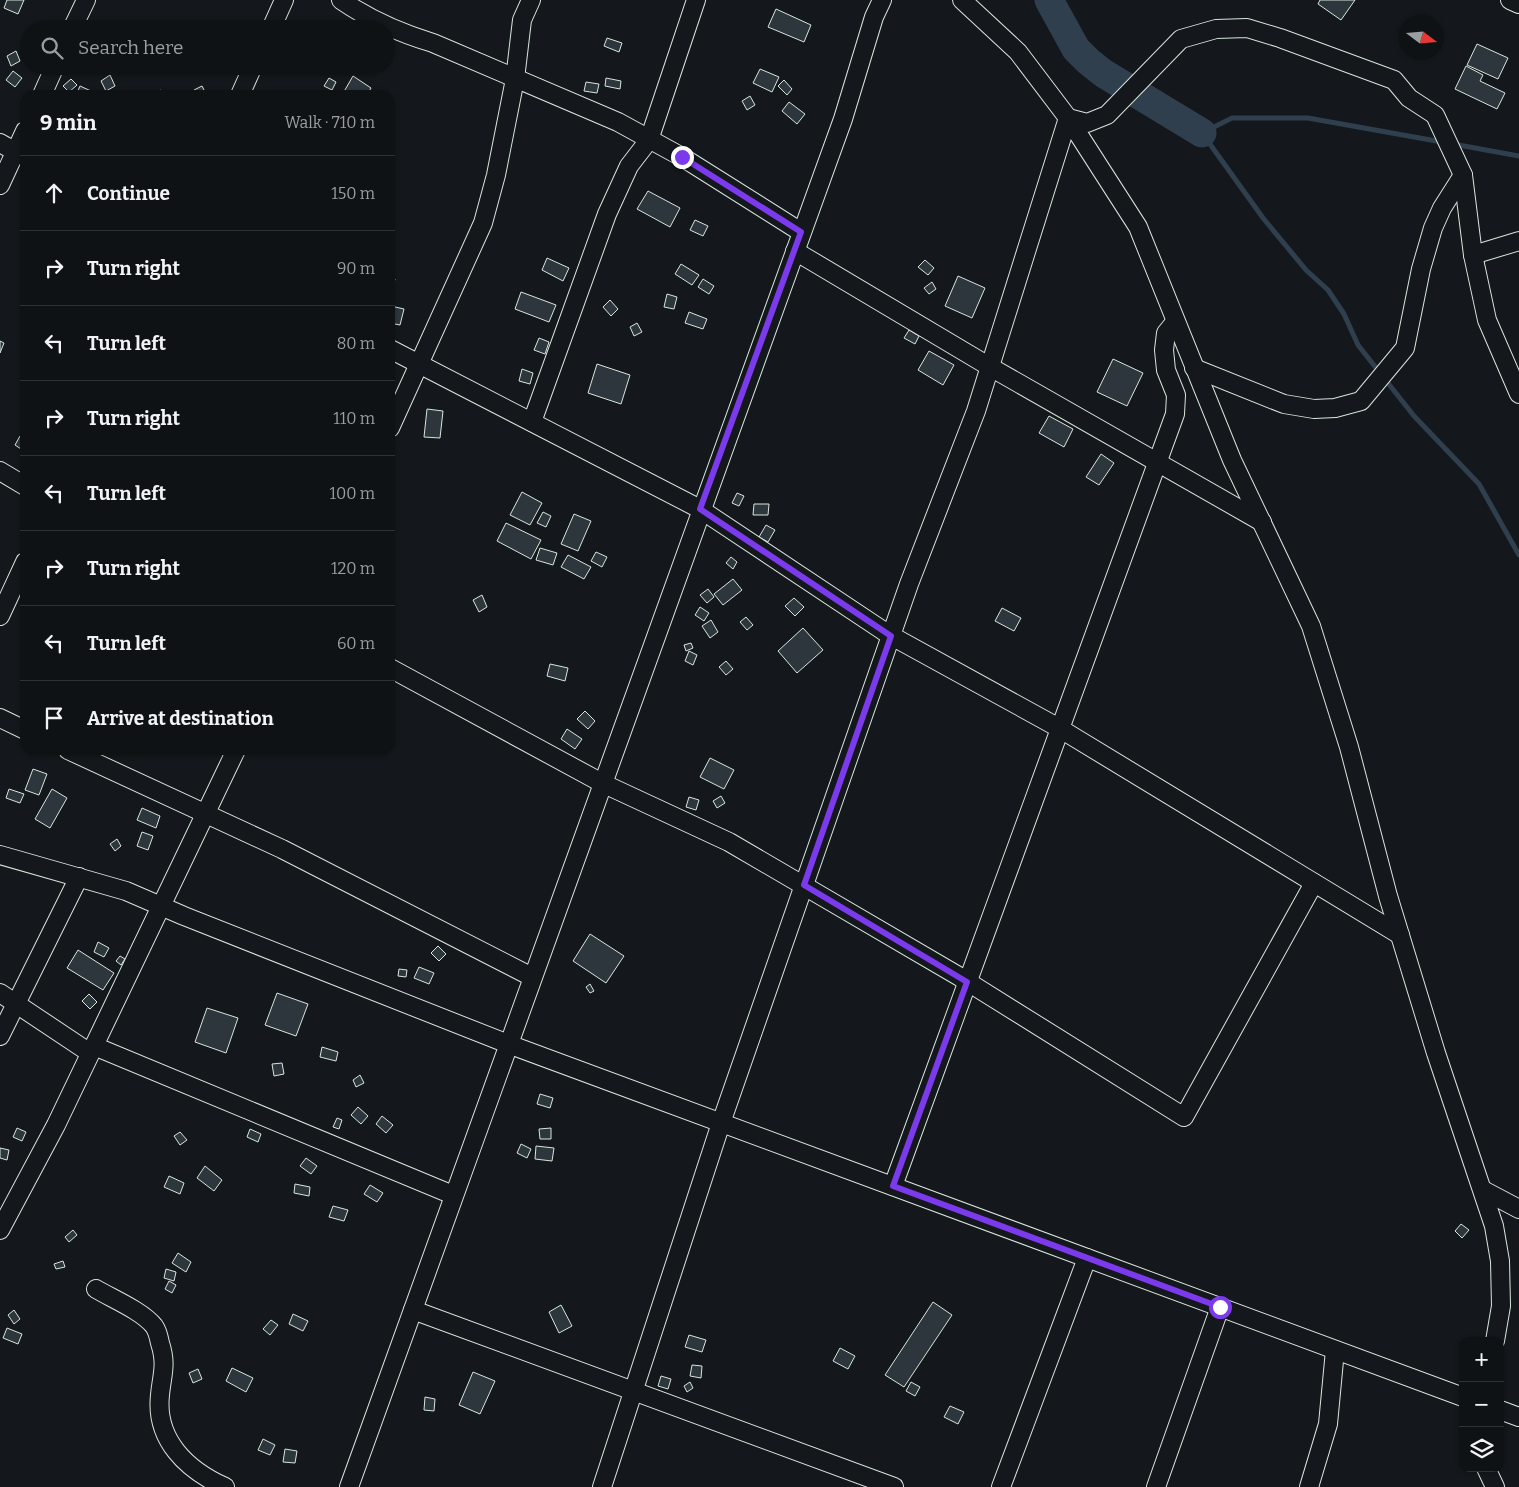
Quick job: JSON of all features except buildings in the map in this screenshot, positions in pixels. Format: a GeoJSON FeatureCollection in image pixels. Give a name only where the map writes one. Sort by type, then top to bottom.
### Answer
{"type":"FeatureCollection","features":[{"type":"Feature","properties":{"kind":"street"},"geometry":{"type":"LineString","coordinates":[[76,20],[86,0]]}},
{"type":"Feature","properties":{"kind":"street"},"geometry":{"type":"LineString","coordinates":[[274,20],[284,0]]}},
{"type":"Feature","properties":{"kind":"street"},"geometry":{"type":"LineString","coordinates":[[341,0],[373,20]]}},
{"type":"Feature","properties":{"kind":"street"},"geometry":{"type":"LineString","coordinates":[[395,417],[482,223],[496,175],[515,78],[522,20],[531,0]]}},
{"type":"Feature","properties":{"kind":"street"},"geometry":{"type":"LineString","coordinates":[[532,422],[606,214],[629,166],[649,140],[696,0]]}},
{"type":"Feature","properties":{"kind":"street"},"geometry":{"type":"LineString","coordinates":[[349,1487],[700,509],[843,119],[874,17],[882,0]]}},
{"type":"Feature","properties":{"kind":"street"},"geometry":{"type":"LineString","coordinates":[[962,0],[1018,52],[1068,118],[1138,227],[1232,460],[1311,626],[1349,747],[1400,935],[1436,1053],[1494,1226],[1500,1261],[1500,1306],[1496,1337]]}},
{"type":"Feature","properties":{"kind":"street"},"geometry":{"type":"LineString","coordinates":[[1510,0],[1519,4]]}},
{"type":"Feature","properties":{"kind":"street"},"geometry":{"type":"LineString","coordinates":[[1068,118],[1087,123],[1107,115],[1181,39],[1216,29],[1247,28],[1307,47],[1394,80],[1409,98],[1435,115],[1463,176],[1473,255],[1487,320],[1519,394]]}},
{"type":"Feature","properties":{"kind":"street"},"geometry":{"type":"LineString","coordinates":[[395,30],[434,43],[618,122],[682,157],[801,232]]}},
{"type":"Feature","properties":{"kind":"street"},"geometry":{"type":"LineString","coordinates":[[44,90],[51,75]]}},
{"type":"Feature","properties":{"kind":"street"},"geometry":{"type":"LineString","coordinates":[[242,90],[249,75]]}},
{"type":"Feature","properties":{"kind":"street"},"geometry":{"type":"LineString","coordinates":[[602,1487],[721,1123],[891,636],[976,411],[1068,118]]}},
{"type":"Feature","properties":{"kind":"street"},"geometry":{"type":"LineString","coordinates":[[0,143],[20,154],[0,186]]}},
{"type":"Feature","properties":{"kind":"street"},"geometry":{"type":"LineString","coordinates":[[1194,368],[1284,404],[1314,409],[1335,408],[1361,401],[1405,348],[1421,269],[1433,228],[1442,208],[1463,176]]}},
{"type":"Feature","properties":{"kind":"street"},"geometry":{"type":"LineString","coordinates":[[1473,255],[1519,241]]}},
{"type":"Feature","properties":{"kind":"street"},"geometry":{"type":"LineString","coordinates":[[795,251],[1157,464],[1262,522]]}},
{"type":"Feature","properties":{"kind":"street"},"geometry":{"type":"LineString","coordinates":[[893,1186],[1175,414],[1176,395],[1166,370],[1164,350],[1166,333],[1175,322]]}},
{"type":"Feature","properties":{"kind":"street"},"geometry":{"type":"LineString","coordinates":[[395,351],[700,509],[891,636],[1060,729],[1400,935]]}},
{"type":"Feature","properties":{"kind":"street"},"geometry":{"type":"LineString","coordinates":[[0,471],[20,483]]}},
{"type":"Feature","properties":{"kind":"street"},"geometry":{"type":"LineString","coordinates":[[0,616],[20,573]]}},
{"type":"Feature","properties":{"kind":"street"},"geometry":{"type":"LineString","coordinates":[[395,671],[602,784],[729,842],[967,982],[1184,1117],[1314,883]]}},
{"type":"Feature","properties":{"kind":"street"},"geometry":{"type":"LineString","coordinates":[[0,718],[20,728]]}},
{"type":"Feature","properties":{"kind":"street"},"geometry":{"type":"LineString","coordinates":[[79,755],[282,849],[532,977]]}},
{"type":"Feature","properties":{"kind":"street"},"geometry":{"type":"LineString","coordinates":[[0,1230],[56,1125],[234,755]]}},
{"type":"Feature","properties":{"kind":"street"},"geometry":{"type":"LineString","coordinates":[[0,855],[126,890],[161,906],[508,1044],[1459,1395]]}},
{"type":"Feature","properties":{"kind":"street"},"geometry":{"type":"LineString","coordinates":[[0,1036],[79,877]]}},
{"type":"Feature","properties":{"kind":"street"},"geometry":{"type":"LineString","coordinates":[[0,993],[92,1050],[453,1195]]}},
{"type":"Feature","properties":{"kind":"street"},"geometry":{"type":"LineString","coordinates":[[1483,1190],[1519,1209]]}},
{"type":"Feature","properties":{"kind":"street"},"geometry":{"type":"LineString","coordinates":[[1001,1487],[1087,1258]]}},
{"type":"Feature","properties":{"kind":"street"},"geometry":{"type":"LineString","coordinates":[[96,1289],[132,1309],[154,1326],[165,1358],[159,1398],[161,1428],[172,1446],[202,1477],[225,1487]]}},
{"type":"Feature","properties":{"kind":"street"},"geometry":{"type":"LineString","coordinates":[[1156,1487],[1220,1307]]}},
{"type":"Feature","properties":{"kind":"street"},"geometry":{"type":"LineString","coordinates":[[413,1310],[894,1487]]}},
{"type":"Feature","properties":{"kind":"street"},"geometry":{"type":"LineString","coordinates":[[1309,1487],[1328,1424],[1335,1350]]}},
{"type":"Feature","properties":{"kind":"street"},"geometry":{"type":"LineString","coordinates":[[1504,1411],[1519,1416]]}},
{"type":"Feature","properties":{"kind":"street"},"geometry":{"type":"LineString","coordinates":[[1488,1472],[1496,1487]]}},
{"type":"Feature","properties":{"kind":"waterway"},"geometry":{"type":"LineString","coordinates":[[1049,0],[1076,49],[1088,61],[1103,73],[1202,133]]}},
{"type":"Feature","properties":{"kind":"waterway"},"geometry":{"type":"LineString","coordinates":[[1442,142],[1308,118],[1232,118],[1202,133],[1263,218],[1306,270],[1328,290],[1344,314],[1358,345],[1414,416],[1479,484],[1519,555]]}},
{"type":"Feature","properties":{"kind":"waterway"},"geometry":{"type":"LineString","coordinates":[[1453,144],[1519,156]]}},
{"type":"Feature","properties":{"kind":"route"},"geometry":{"type":"LineString","coordinates":[[682,157],[801,232],[700,509],[891,636],[804,885],[967,982],[893,1186],[1220,1307]]}}]}
